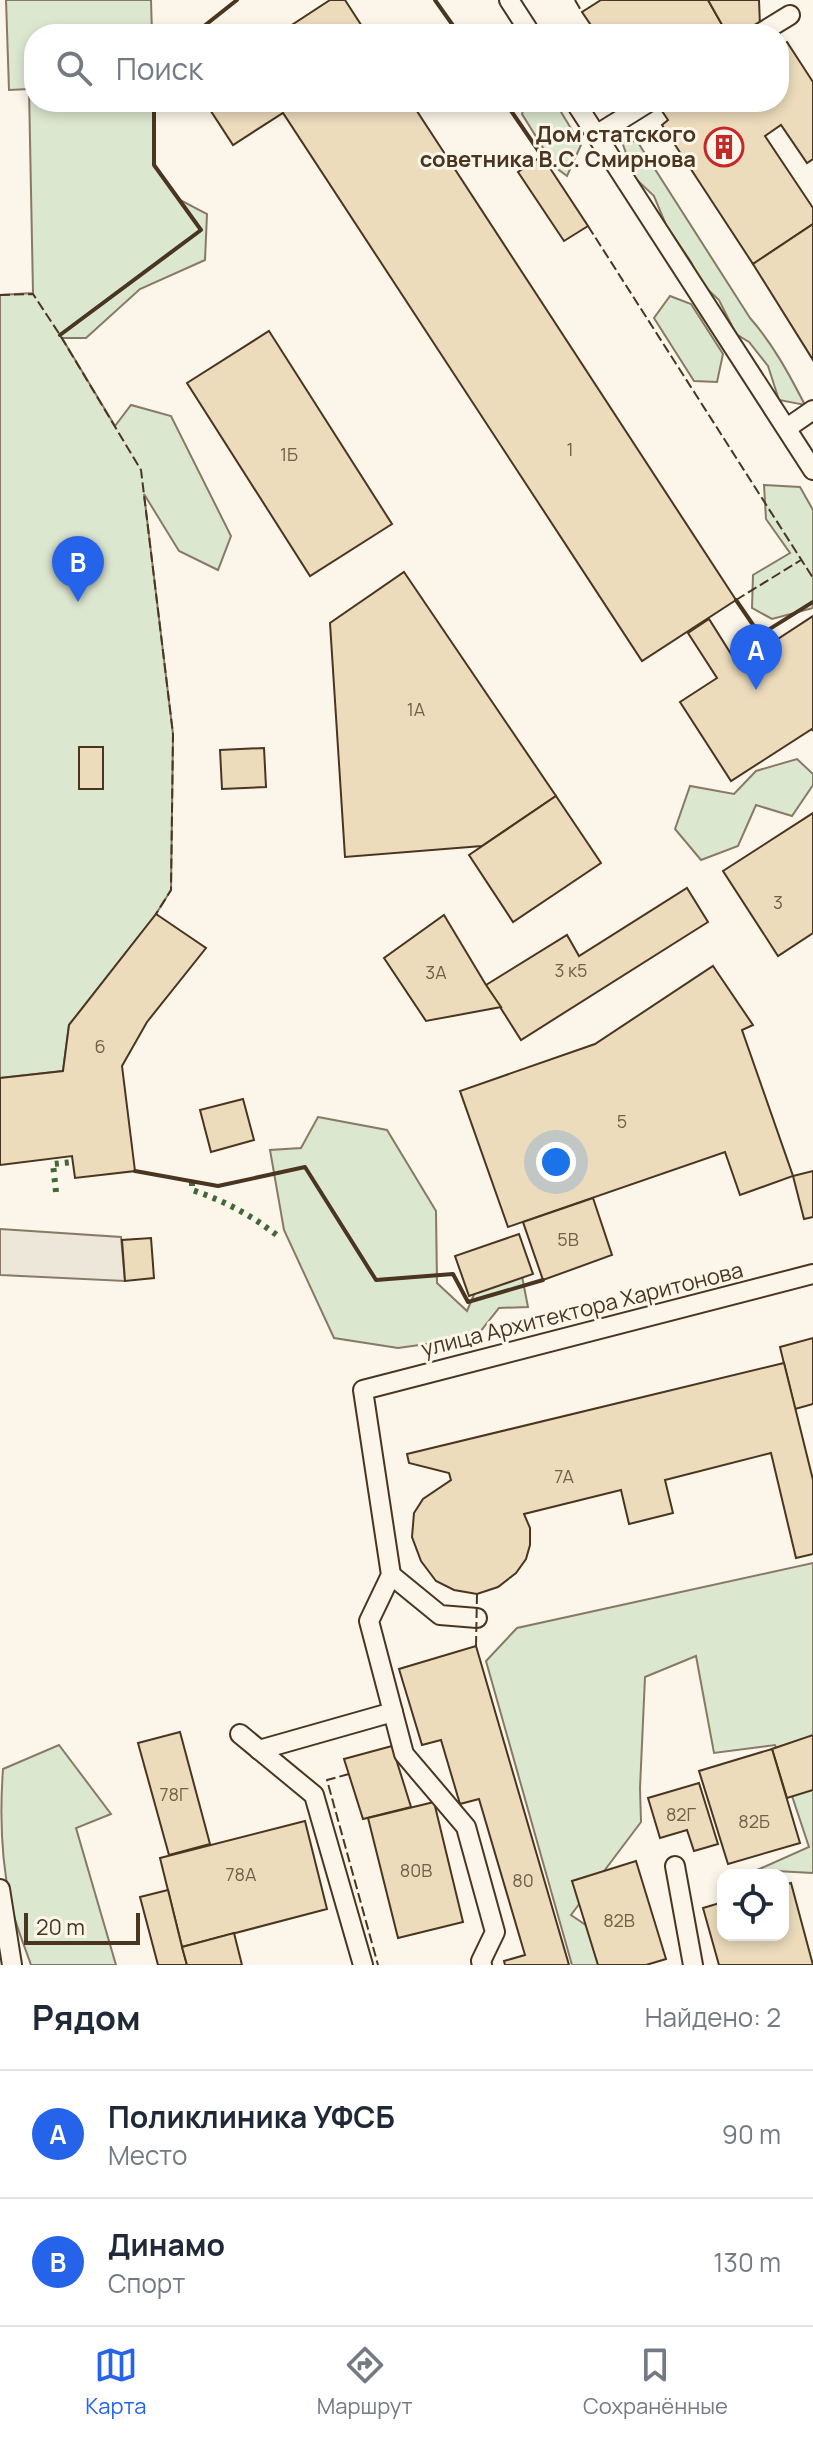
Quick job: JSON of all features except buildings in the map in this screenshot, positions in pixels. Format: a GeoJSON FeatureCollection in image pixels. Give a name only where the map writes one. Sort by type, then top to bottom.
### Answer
{"type":"FeatureCollection","features":[{"type":"Feature","properties":{"kind":"lane"},"geometry":{"type":"LineString","coordinates":[[509,0],[525,24]]}},
{"type":"Feature","properties":{"kind":"lane"},"geometry":{"type":"LineString","coordinates":[[775,24],[790,15]]}},
{"type":"Feature","properties":{"kind":"lane"},"geometry":{"type":"LineString","coordinates":[[581,112],[813,470]]}},
{"type":"Feature","properties":{"kind":"lane"},"geometry":{"type":"LineString","coordinates":[[596,135],[633,112]]}},
{"type":"Feature","properties":{"kind":"lane"},"geometry":{"type":"LineString","coordinates":[[787,428],[813,410]]}},
{"type":"Feature","properties":{"kind":"lane","name":"улица Архитектора Харитонова"},"geometry":{"type":"LineString","coordinates":[[391,1575],[363,1390],[813,1274]]}},
{"type":"Feature","properties":{"kind":"lane"},"geometry":{"type":"LineString","coordinates":[[475,1964],[495,1932],[466,1827],[404,1754],[369,1621],[391,1575],[440,1615],[477,1618]]}},
{"type":"Feature","properties":{"kind":"lane"},"geometry":{"type":"LineString","coordinates":[[259,1750],[393,1712]]}},
{"type":"Feature","properties":{"kind":"lane"},"geometry":{"type":"LineString","coordinates":[[240,1734],[314,1795],[363,1965]]}},
{"type":"Feature","properties":{"kind":"lane"},"geometry":{"type":"LineString","coordinates":[[675,1866],[693,1965]]}},
{"type":"Feature","properties":{"kind":"lane"},"geometry":{"type":"LineString","coordinates":[[0,1889],[12,1965]]}},
{"type":"Feature","properties":{"kind":"green space"},"geometry":{"type":"Polygon","coordinates":[[[6,0],[151,0],[152,24],[24,24],[24,89],[9,90],[6,0]]]}},
{"type":"Feature","properties":{"kind":"green space"},"geometry":{"type":"Polygon","coordinates":[[[29,112],[154,112],[154,165],[180,200],[207,214],[205,260],[140,289],[86,338],[62,338],[115,426],[131,405],[171,416],[231,536],[218,570],[179,551],[144,494],[173,734],[171,890],[156,914],[69,1025],[63,1071],[0,1078],[0,295],[33,293],[29,112]]]}},
{"type":"Feature","properties":{"kind":"green space"},"geometry":{"type":"Polygon","coordinates":[[[561,112],[581,145],[567,176],[555,167],[522,114],[561,112]]]}},
{"type":"Feature","properties":{"kind":"green space"},"geometry":{"type":"Polygon","coordinates":[[[637,141],[787,371],[805,405],[779,400],[768,366],[749,342],[736,334],[719,300],[702,284],[666,225],[654,196],[635,178],[622,142],[637,141]]]}},
{"type":"Feature","properties":{"kind":"green space"},"geometry":{"type":"Polygon","coordinates":[[[670,296],[691,304],[723,354],[717,382],[694,381],[654,318],[670,296]]]}},
{"type":"Feature","properties":{"kind":"green space"},"geometry":{"type":"Polygon","coordinates":[[[764,485],[800,487],[813,510],[813,608],[772,619],[752,608],[753,575],[790,553],[766,519],[764,485]]]}},
{"type":"Feature","properties":{"kind":"green space"},"geometry":{"type":"Polygon","coordinates":[[[797,759],[813,774],[813,785],[792,816],[756,805],[738,846],[701,860],[675,829],[690,786],[734,794],[756,771],[797,759]]]}},
{"type":"Feature","properties":{"kind":"green space"},"geometry":{"type":"Polygon","coordinates":[[[318,1117],[387,1130],[436,1211],[437,1283],[467,1311],[487,1264],[519,1261],[528,1307],[499,1308],[476,1337],[398,1348],[334,1338],[284,1230],[270,1150],[301,1148],[318,1117]]]}},
{"type":"Feature","properties":{"kind":"green space"},"geometry":{"type":"Polygon","coordinates":[[[813,1563],[813,1873],[759,1869],[809,1847],[775,1745],[714,1753],[696,1656],[645,1677],[641,1822],[571,1915],[645,1965],[572,1965],[486,1661],[517,1628],[813,1563]]]}},
{"type":"Feature","properties":{"kind":"green space"},"geometry":{"type":"Polygon","coordinates":[[[59,1745],[111,1814],[76,1828],[116,1965],[31,1965],[12,1908],[3,1851],[3,1769],[59,1745]]]}},
{"type":"Feature","properties":{"kind":"shaded area"},"geometry":{"type":"Polygon","coordinates":[[[0,1229],[121,1237],[125,1281],[0,1275],[0,1229]]]}},
{"type":"Feature","properties":{"kind":"hedge"},"geometry":{"type":"LineString","coordinates":[[56,1192],[53,1164],[73,1162]]}},
{"type":"Feature","properties":{"kind":"hedge"},"geometry":{"type":"LineString","coordinates":[[192,1182],[192,1190],[237,1209],[278,1236]]}},
{"type":"Feature","properties":{"kind":"fence"},"geometry":{"type":"LineString","coordinates":[[575,0],[582,12]]}},
{"type":"Feature","properties":{"kind":"fence"},"geometry":{"type":"LineString","coordinates":[[588,226],[813,578]]}},
{"type":"Feature","properties":{"kind":"fence"},"geometry":{"type":"LineString","coordinates":[[0,295],[33,294],[141,470],[173,734],[171,890],[156,914]]}},
{"type":"Feature","properties":{"kind":"fence"},"geometry":{"type":"LineString","coordinates":[[736,600],[801,560]]}},
{"type":"Feature","properties":{"kind":"fence"},"geometry":{"type":"LineString","coordinates":[[476,1646],[477,1594]]}},
{"type":"Feature","properties":{"kind":"fence"},"geometry":{"type":"LineString","coordinates":[[349,1774],[327,1780],[378,1965]]}},
{"type":"Feature","properties":{"kind":"wall"},"geometry":{"type":"LineString","coordinates":[[207,24],[237,0]]}},
{"type":"Feature","properties":{"kind":"wall"},"geometry":{"type":"LineString","coordinates":[[435,0],[452,24]]}},
{"type":"Feature","properties":{"kind":"wall"},"geometry":{"type":"LineString","coordinates":[[60,335],[201,230],[154,165],[154,112]]}},
{"type":"Feature","properties":{"kind":"wall"},"geometry":{"type":"LineString","coordinates":[[512,112],[542,156]]}},
{"type":"Feature","properties":{"kind":"wall"},"geometry":{"type":"LineString","coordinates":[[736,600],[760,635],[813,602]]}},
{"type":"Feature","properties":{"kind":"wall"},"geometry":{"type":"LineString","coordinates":[[135,1171],[218,1186],[305,1167],[376,1280],[453,1274],[468,1302],[543,1280]]}},
{"type":"Feature","properties":{"kind":"place","name":"Дом статского советника В.С. Смирнова"},"geometry":{"type":"Point","coordinates":[724,147]}},
{"type":"Feature","properties":{"kind":"place","name":"Динамо"},"geometry":{"type":"Point","coordinates":[78,602]}},
{"type":"Feature","properties":{"kind":"place","name":"Поликлиника УФСБ"},"geometry":{"type":"Point","coordinates":[756,690]}}]}
